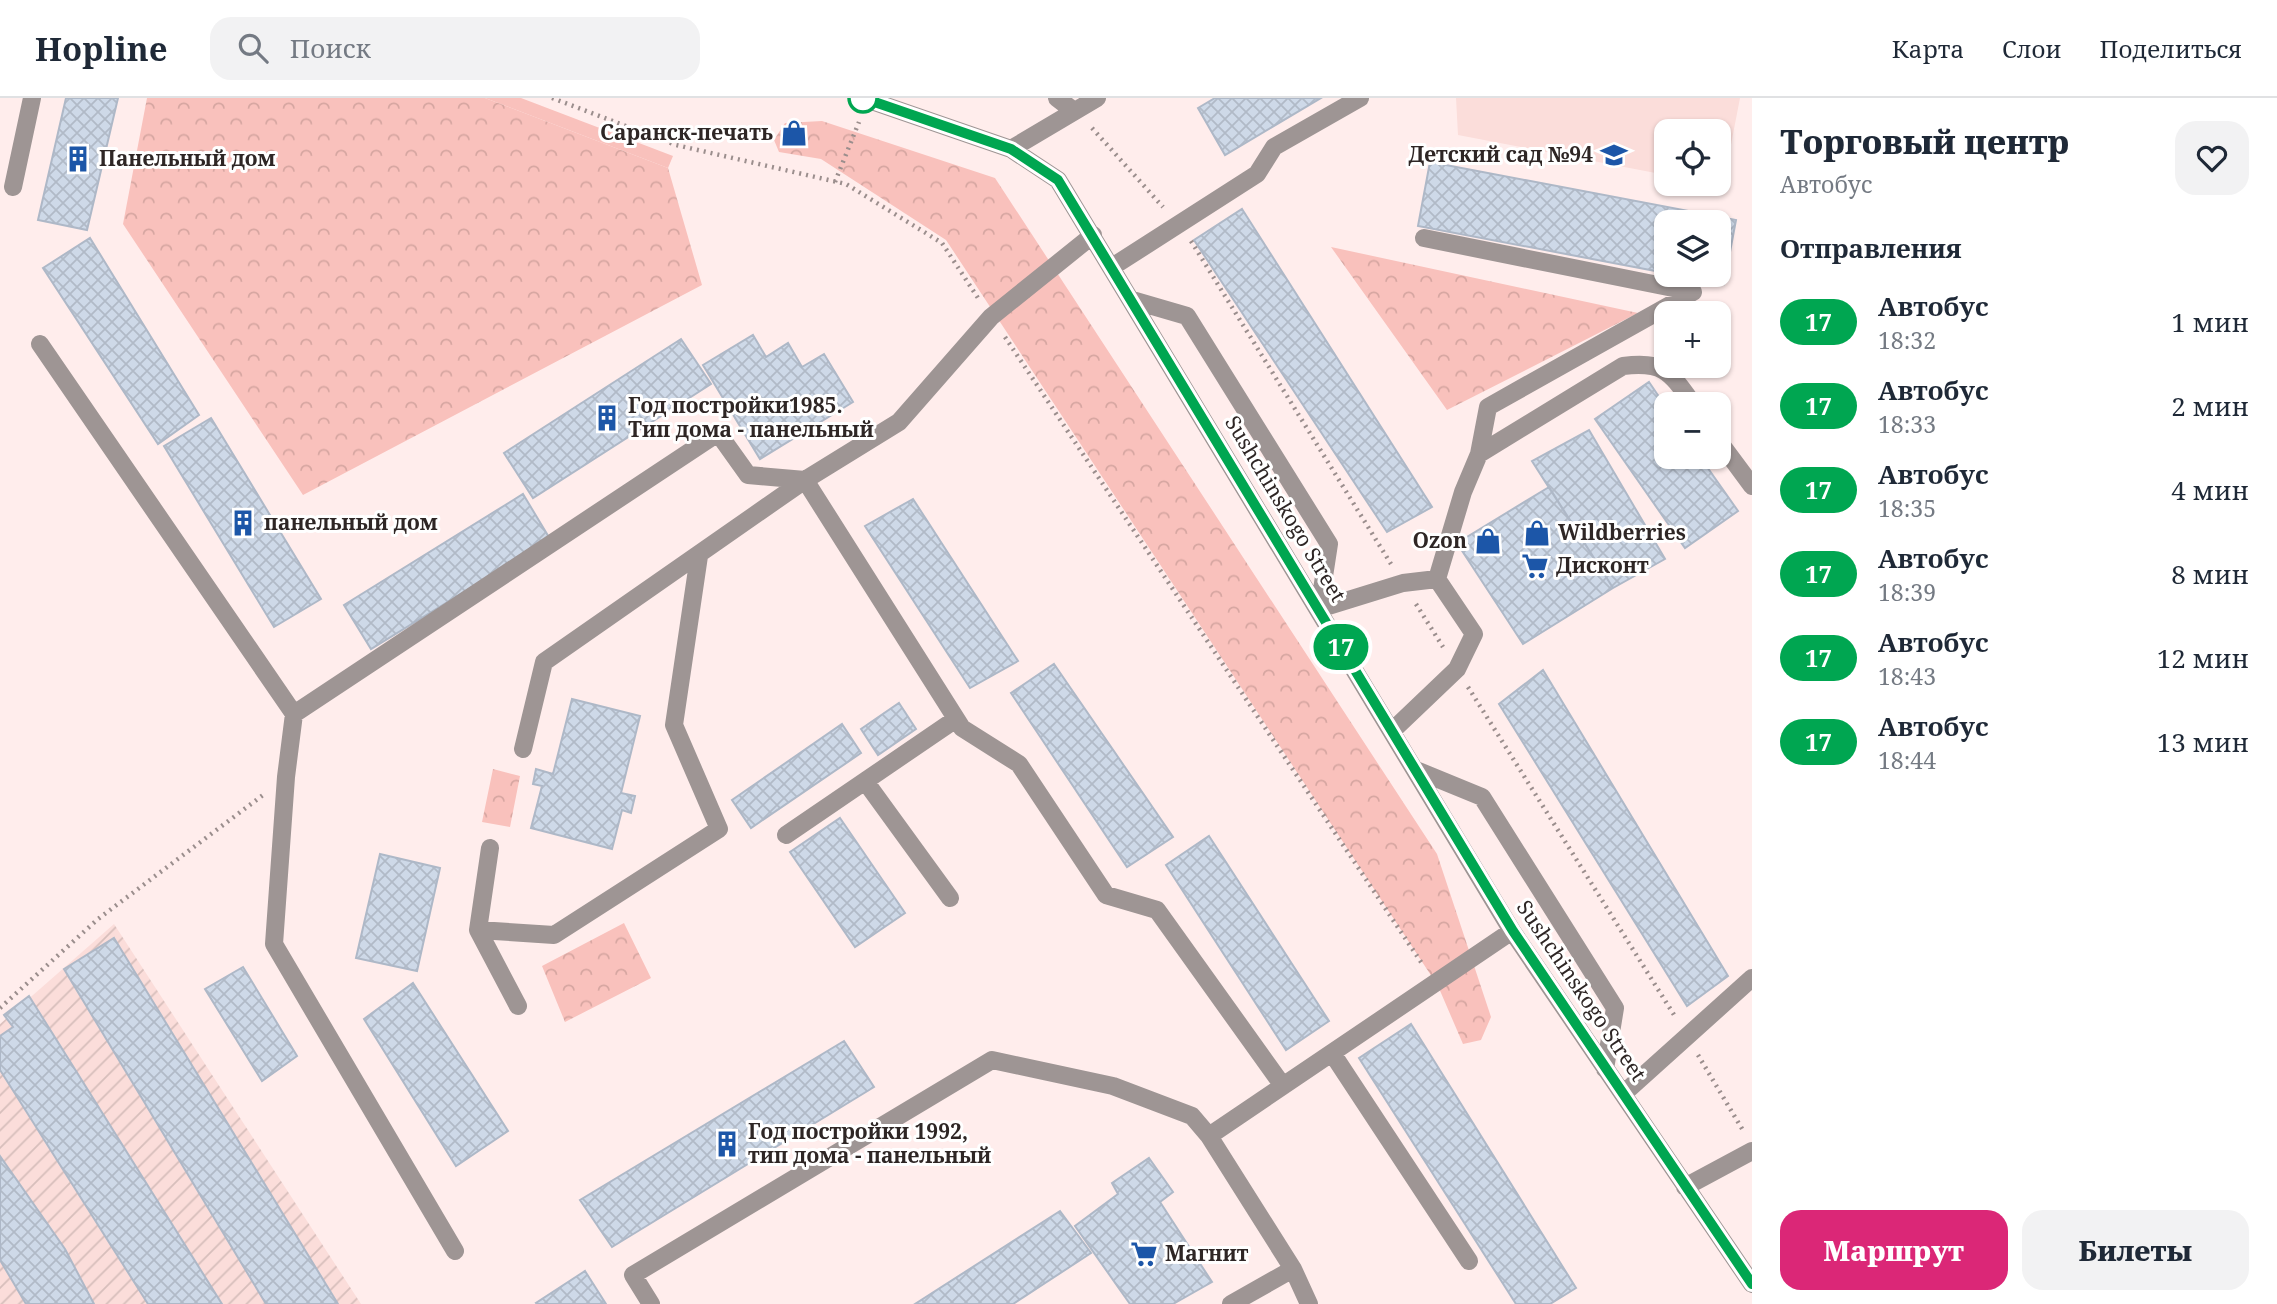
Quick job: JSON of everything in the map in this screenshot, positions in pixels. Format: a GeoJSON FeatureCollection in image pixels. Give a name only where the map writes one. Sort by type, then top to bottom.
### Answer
{"type":"FeatureCollection","features":[{"type":"Feature","properties":{"kind":"street"},"geometry":{"type":"LineString","coordinates":[[13,187],[32,98]]}},
{"type":"Feature","properties":{"kind":"street"},"geometry":{"type":"LineString","coordinates":[[1057,98],[1070,105]]}},
{"type":"Feature","properties":{"kind":"street"},"geometry":{"type":"LineString","coordinates":[[1011,149],[1070,105],[1097,98]]}},
{"type":"Feature","properties":{"kind":"street"},"geometry":{"type":"LineString","coordinates":[[1112,267],[1257,174],[1274,147],[1360,98]]}},
{"type":"Feature","properties":{"kind":"street","name":"Sushchinskogo Street"},"geometry":{"type":"LineString","coordinates":[[865,99],[1011,149],[1058,180],[1513,931],[1752,1284]]}},
{"type":"Feature","properties":{"kind":"street"},"geometry":{"type":"LineString","coordinates":[[523,748],[544,662],[805,480],[899,422],[991,317],[1093,236]]}},
{"type":"Feature","properties":{"kind":"street"},"geometry":{"type":"LineString","coordinates":[[1424,238],[1693,292],[1488,407],[1479,454],[1463,492],[1437,579]]}},
{"type":"Feature","properties":{"kind":"street"},"geometry":{"type":"LineString","coordinates":[[1132,300],[1187,316],[1329,544],[1319,609],[1403,583],[1437,579]]}},
{"type":"Feature","properties":{"kind":"street"},"geometry":{"type":"LineString","coordinates":[[40,344],[294,714],[286,778],[274,944],[456,1251]]}},
{"type":"Feature","properties":{"kind":"street"},"geometry":{"type":"LineString","coordinates":[[1479,454],[1622,366],[1647,363],[1670,372],[1684,392]]}},
{"type":"Feature","properties":{"kind":"street"},"geometry":{"type":"LineString","coordinates":[[294,714],[718,433],[748,475],[805,480]]}},
{"type":"Feature","properties":{"kind":"street"},"geometry":{"type":"LineString","coordinates":[[1731,458],[1752,486]]}},
{"type":"Feature","properties":{"kind":"street"},"geometry":{"type":"LineString","coordinates":[[805,480],[962,728],[1019,764],[1107,895],[1157,910],[1283,1086]]}},
{"type":"Feature","properties":{"kind":"street"},"geometry":{"type":"LineString","coordinates":[[478,930],[554,935],[719,829],[674,725],[699,556]]}},
{"type":"Feature","properties":{"kind":"street"},"geometry":{"type":"LineString","coordinates":[[1392,731],[1457,669],[1474,634],[1437,579]]}},
{"type":"Feature","properties":{"kind":"street"},"geometry":{"type":"LineString","coordinates":[[786,835],[956,719]]}},
{"type":"Feature","properties":{"kind":"street"},"geometry":{"type":"LineString","coordinates":[[1416,770],[1482,797],[1615,1008],[1605,1069]]}},
{"type":"Feature","properties":{"kind":"street"},"geometry":{"type":"LineString","coordinates":[[865,781],[950,898]]}},
{"type":"Feature","properties":{"kind":"street"},"geometry":{"type":"LineString","coordinates":[[490,848],[478,930],[517,1006]]}},
{"type":"Feature","properties":{"kind":"street"},"geometry":{"type":"LineString","coordinates":[[1209,1136],[1513,931]]}},
{"type":"Feature","properties":{"kind":"street"},"geometry":{"type":"LineString","coordinates":[[1623,1094],[1752,978]]}},
{"type":"Feature","properties":{"kind":"street"},"geometry":{"type":"LineString","coordinates":[[1332,1053],[1469,1261]]}},
{"type":"Feature","properties":{"kind":"street"},"geometry":{"type":"LineString","coordinates":[[651,1304],[633,1275],[992,1060],[1113,1086],[1192,1116],[1209,1136],[1293,1269],[1309,1304]]}},
{"type":"Feature","properties":{"kind":"street"},"geometry":{"type":"LineString","coordinates":[[1685,1187],[1750,1145]]}},
{"type":"Feature","properties":{"kind":"street"},"geometry":{"type":"LineString","coordinates":[[1231,1304],[1293,1269]]}},
{"type":"Feature","properties":{"kind":"path"},"geometry":{"type":"LineString","coordinates":[[552,98],[676,145],[846,184],[942,243],[1435,983]]}},
{"type":"Feature","properties":{"kind":"path"},"geometry":{"type":"LineString","coordinates":[[835,182],[865,99]]}},
{"type":"Feature","properties":{"kind":"path"},"geometry":{"type":"LineString","coordinates":[[1090,126],[1180,225],[1687,1036],[1750,1145]]}},
{"type":"Feature","properties":{"kind":"path"},"geometry":{"type":"LineString","coordinates":[[0,1009],[98,919],[286,778]]}},
{"type":"Feature","properties":{"kind":"shaded area","name":"Детский сад №94"},"geometry":{"type":"Polygon","coordinates":[[[1456,98],[1740,98],[1731,145],[1731,119],[1654,119],[1654,173],[1458,135],[1456,98]]]}},
{"type":"Feature","properties":{"kind":"shaded area"},"geometry":{"type":"Polygon","coordinates":[[[114,924],[361,1304],[0,1304],[0,1024],[114,924]]]}},
{"type":"Feature","properties":{"kind":"green space"},"geometry":{"type":"Polygon","coordinates":[[[147,98],[485,98],[668,168],[702,285],[303,495],[123,224],[147,98]]]}},
{"type":"Feature","properties":{"kind":"green space"},"geometry":{"type":"Polygon","coordinates":[[[485,98],[521,98],[673,156],[668,168],[485,98]]]}},
{"type":"Feature","properties":{"kind":"green space"},"geometry":{"type":"Polygon","coordinates":[[[822,121],[995,178],[1437,854],[1491,1017],[1481,1040],[1463,1044],[1438,986],[946,240],[821,159],[779,152],[774,140],[785,123],[822,121]]]}},
{"type":"Feature","properties":{"kind":"green space"},"geometry":{"type":"Polygon","coordinates":[[[1331,247],[1638,313],[1447,410],[1331,247]]]}},
{"type":"Feature","properties":{"kind":"green space"},"geometry":{"type":"Polygon","coordinates":[[[493,769],[520,776],[510,827],[482,822],[493,769]]]}},
{"type":"Feature","properties":{"kind":"green space"},"geometry":{"type":"Polygon","coordinates":[[[624,923],[651,978],[565,1022],[542,966],[624,923]]]}},
{"type":"Feature","properties":{"kind":"building","name":"Панельный дом"},"geometry":{"type":"Polygon","coordinates":[[[66,98],[118,98],[87,230],[38,220],[66,98]]]}},
{"type":"Feature","properties":{"kind":"building"},"geometry":{"type":"Polygon","coordinates":[[[1215,98],[1321,98],[1225,155],[1198,108],[1215,98]]]}},
{"type":"Feature","properties":{"kind":"building"},"geometry":{"type":"Polygon","coordinates":[[[1430,162],[1683,210],[1654,210],[1654,271],[1418,226],[1430,162]]]}},
{"type":"Feature","properties":{"kind":"building"},"geometry":{"type":"Polygon","coordinates":[[[1242,209],[1432,507],[1387,532],[1194,240],[1242,209]]]}},
{"type":"Feature","properties":{"kind":"building"},"geometry":{"type":"Polygon","coordinates":[[[1731,219],[1736,220],[1731,247],[1731,219]]]}},
{"type":"Feature","properties":{"kind":"building"},"geometry":{"type":"Polygon","coordinates":[[[90,238],[199,415],[158,444],[43,268],[90,238]]]}},
{"type":"Feature","properties":{"kind":"building"},"geometry":{"type":"Polygon","coordinates":[[[753,335],[766,357],[788,343],[802,367],[824,354],[853,402],[760,459],[703,365],[753,335]]]}},
{"type":"Feature","properties":{"kind":"building","name":"Год постройки1985. Тип дома - панельный"},"geometry":{"type":"Polygon","coordinates":[[[681,339],[711,384],[533,498],[504,453],[681,339]]]}},
{"type":"Feature","properties":{"kind":"building"},"geometry":{"type":"Polygon","coordinates":[[[1649,382],[1656,392],[1654,469],[1708,469],[1738,511],[1685,548],[1595,419],[1649,382]]]}},
{"type":"Feature","properties":{"kind":"building","name":"панельный дом"},"geometry":{"type":"Polygon","coordinates":[[[211,418],[321,599],[274,627],[164,446],[211,418]]]}},
{"type":"Feature","properties":{"kind":"building"},"geometry":{"type":"Polygon","coordinates":[[[1589,430],[1665,559],[1613,588],[1532,461],[1589,430]]]}},
{"type":"Feature","properties":{"kind":"building","name":"Дисконт"},"geometry":{"type":"Polygon","coordinates":[[[1549,487],[1613,588],[1523,644],[1457,543],[1549,487]]]}},
{"type":"Feature","properties":{"kind":"building"},"geometry":{"type":"Polygon","coordinates":[[[523,494],[550,539],[371,649],[344,605],[523,494]]]}},
{"type":"Feature","properties":{"kind":"building"},"geometry":{"type":"Polygon","coordinates":[[[913,499],[1018,661],[970,688],[865,526],[913,499]]]}},
{"type":"Feature","properties":{"kind":"building"},"geometry":{"type":"Polygon","coordinates":[[[1054,664],[1173,837],[1127,867],[1011,693],[1054,664]]]}},
{"type":"Feature","properties":{"kind":"building"},"geometry":{"type":"Polygon","coordinates":[[[1543,670],[1728,976],[1687,1006],[1499,704],[1543,670]]]}},
{"type":"Feature","properties":{"kind":"building"},"geometry":{"type":"Polygon","coordinates":[[[572,699],[640,716],[621,793],[635,796],[631,813],[622,810],[612,849],[531,828],[542,786],[533,784],[536,769],[553,774],[572,699]]]}},
{"type":"Feature","properties":{"kind":"building"},"geometry":{"type":"Polygon","coordinates":[[[899,703],[916,729],[878,755],[861,729],[899,703]]]}},
{"type":"Feature","properties":{"kind":"building"},"geometry":{"type":"Polygon","coordinates":[[[842,724],[861,753],[751,828],[732,800],[842,724]]]}},
{"type":"Feature","properties":{"kind":"building"},"geometry":{"type":"Polygon","coordinates":[[[840,818],[905,913],[855,947],[790,852],[840,818]]]}},
{"type":"Feature","properties":{"kind":"building"},"geometry":{"type":"Polygon","coordinates":[[[1209,836],[1329,1021],[1286,1050],[1166,865],[1209,836]]]}},
{"type":"Feature","properties":{"kind":"building"},"geometry":{"type":"Polygon","coordinates":[[[380,854],[440,868],[417,971],[356,958],[380,854]]]}},
{"type":"Feature","properties":{"kind":"building"},"geometry":{"type":"Polygon","coordinates":[[[114,938],[338,1304],[266,1304],[64,969],[114,938]]]}},
{"type":"Feature","properties":{"kind":"building"},"geometry":{"type":"Polygon","coordinates":[[[243,967],[297,1056],[262,1081],[205,989],[243,967]]]}},
{"type":"Feature","properties":{"kind":"building"},"geometry":{"type":"Polygon","coordinates":[[[413,983],[508,1131],[456,1166],[364,1019],[413,983]]]}},
{"type":"Feature","properties":{"kind":"building"},"geometry":{"type":"Polygon","coordinates":[[[29,996],[222,1304],[148,1304],[0,1070],[0,1036],[13,1027],[4,1015],[29,996]]]}},
{"type":"Feature","properties":{"kind":"building"},"geometry":{"type":"Polygon","coordinates":[[[1411,1024],[1576,1288],[1550,1304],[1516,1304],[1359,1058],[1411,1024]]]}},
{"type":"Feature","properties":{"kind":"building","name":"Год постройки 1992, тип дома - панельный"},"geometry":{"type":"Polygon","coordinates":[[[844,1041],[874,1087],[612,1247],[580,1200],[844,1041]]]}},
{"type":"Feature","properties":{"kind":"building"},"geometry":{"type":"Polygon","coordinates":[[[0,1156],[65,1249],[94,1304],[26,1304],[0,1260],[0,1156]]]}},
{"type":"Feature","properties":{"kind":"building","name":"Магнит"},"geometry":{"type":"Polygon","coordinates":[[[1149,1158],[1173,1192],[1160,1202],[1212,1282],[1173,1304],[1130,1304],[1075,1226],[1118,1194],[1112,1183],[1149,1158]]]}},
{"type":"Feature","properties":{"kind":"building"},"geometry":{"type":"Polygon","coordinates":[[[1060,1211],[1091,1253],[1013,1304],[915,1304],[1060,1211]]]}},
{"type":"Feature","properties":{"kind":"building"},"geometry":{"type":"Polygon","coordinates":[[[585,1271],[606,1304],[536,1303],[585,1271]]]}},
{"type":"Feature","properties":{"kind":"bus line","name":"17"},"geometry":{"type":"LineString","coordinates":[[863,98],[1011,149],[1058,180],[1513,931],[1752,1284]]}},
{"type":"Feature","properties":{"kind":"place","name":"Саранск-печать"},"geometry":{"type":"Point","coordinates":[794,133]}},
{"type":"Feature","properties":{"kind":"place","name":"Детский сад №94"},"geometry":{"type":"Point","coordinates":[1614,155]}},
{"type":"Feature","properties":{"kind":"place","name":"Панельный дом"},"geometry":{"type":"Point","coordinates":[78,159]}},
{"type":"Feature","properties":{"kind":"place","name":"Год постройки1985. Тип дома - панельный"},"geometry":{"type":"Point","coordinates":[607,418]}},
{"type":"Feature","properties":{"kind":"place","name":"панельный дом"},"geometry":{"type":"Point","coordinates":[243,523]}},
{"type":"Feature","properties":{"kind":"place","name":"Wildberries"},"geometry":{"type":"Point","coordinates":[1537,533]}},
{"type":"Feature","properties":{"kind":"place","name":"Ozon"},"geometry":{"type":"Point","coordinates":[1488,541]}},
{"type":"Feature","properties":{"kind":"place","name":"Дисконт"},"geometry":{"type":"Point","coordinates":[1535,566]}},
{"type":"Feature","properties":{"kind":"place","name":"Год постройки 1992, тип дома - панельный"},"geometry":{"type":"Point","coordinates":[727,1144]}},
{"type":"Feature","properties":{"kind":"place","name":"Магнит"},"geometry":{"type":"Point","coordinates":[1144,1254]}}]}
